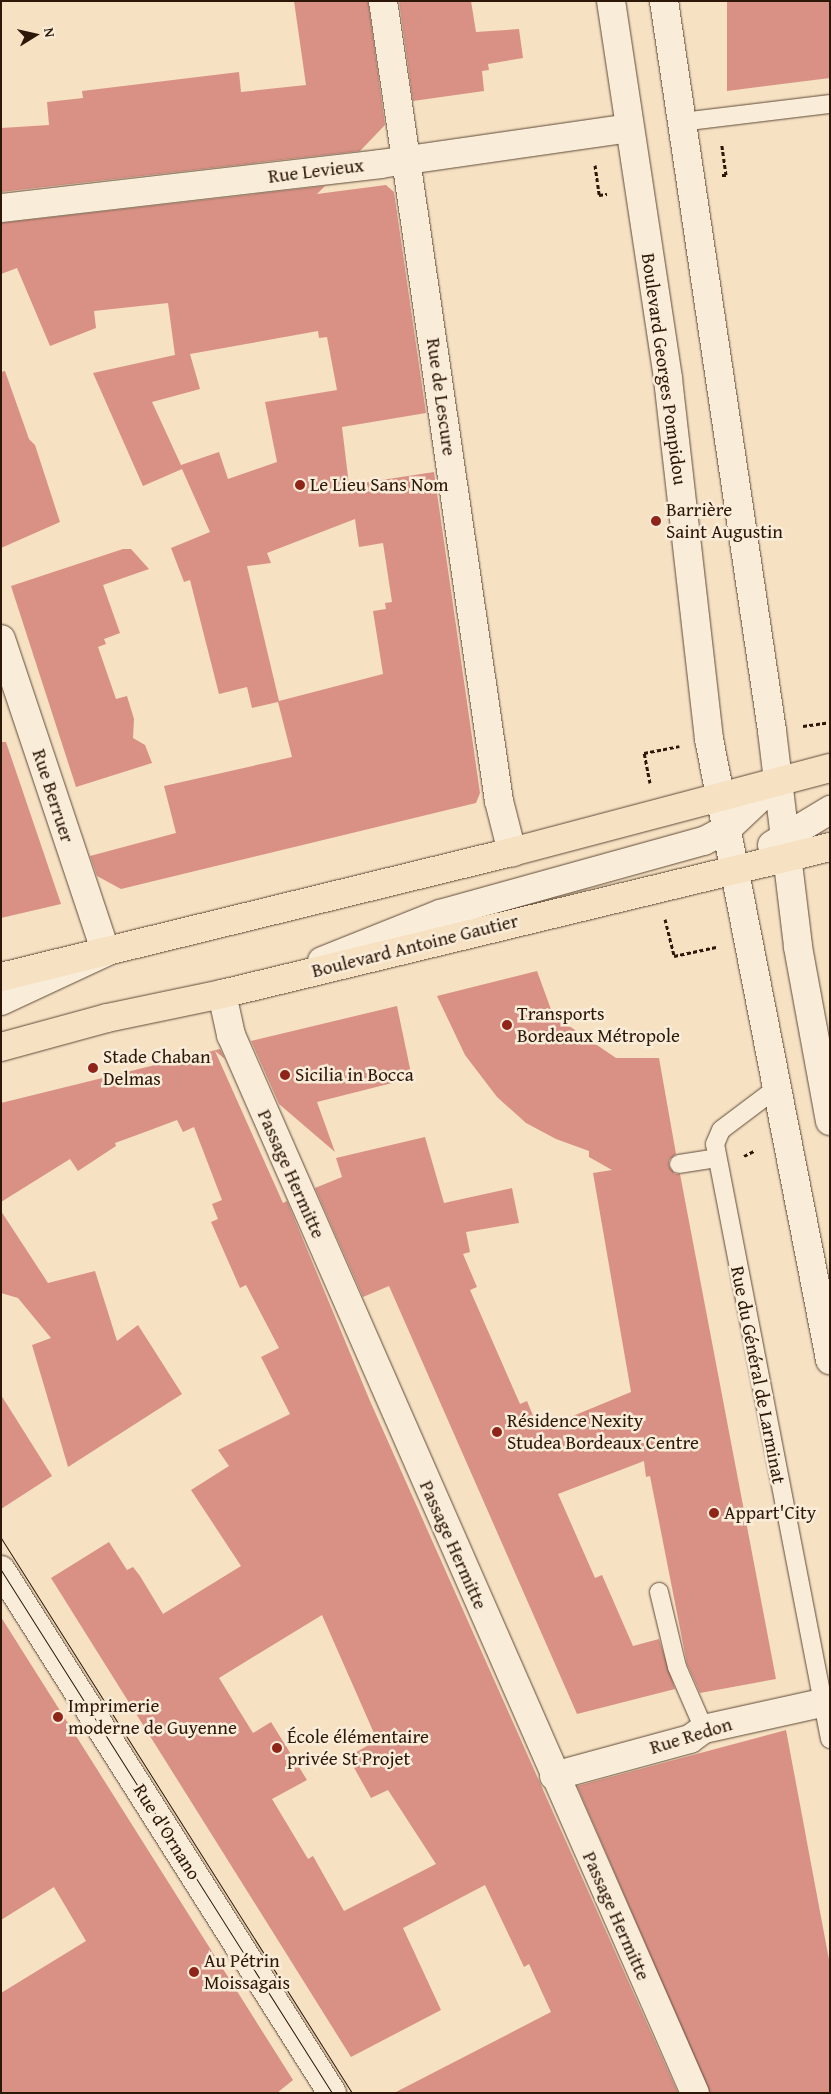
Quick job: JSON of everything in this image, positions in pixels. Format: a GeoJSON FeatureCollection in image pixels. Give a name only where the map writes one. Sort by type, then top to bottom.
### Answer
{"type":"FeatureCollection","features":[{"type":"Feature","properties":{"kind":"main road"},"geometry":{"type":"LineString","coordinates":[[1,977],[512,852],[830,768]]}},
{"type":"Feature","properties":{"kind":"main road","name":"Boulevard Antoine Gautier"},"geometry":{"type":"LineString","coordinates":[[1,1047],[107,1018],[222,994],[735,870],[786,846],[830,847]]}},
{"type":"Feature","properties":{"kind":"street","name":"Rue de Lescure"},"geometry":{"type":"LineString","coordinates":[[383,1],[499,802],[512,852]]}},
{"type":"Feature","properties":{"kind":"street","name":"Boulevard Georges Pompidou"},"geometry":{"type":"LineString","coordinates":[[611,1],[668,379],[709,739],[735,870]]}},
{"type":"Feature","properties":{"kind":"street"},"geometry":{"type":"LineString","coordinates":[[664,1],[778,781],[798,947],[830,1121]]}},
{"type":"Feature","properties":{"kind":"street","name":"Rue Levieux"},"geometry":{"type":"LineString","coordinates":[[1,208],[380,164],[406,158],[629,128]]}},
{"type":"Feature","properties":{"kind":"street","name":"Rue Berruer"},"geometry":{"type":"LineString","coordinates":[[1,639],[106,952]]}},
{"type":"Feature","properties":{"kind":"street"},"geometry":{"type":"LineString","coordinates":[[271,982],[440,914],[704,841],[727,828],[778,781]]}},
{"type":"Feature","properties":{"kind":"street"},"geometry":{"type":"LineString","coordinates":[[786,846],[830,810]]}},
{"type":"Feature","properties":{"kind":"street"},"geometry":{"type":"LineString","coordinates":[[735,870],[830,1360]]}},
{"type":"Feature","properties":{"kind":"street"},"geometry":{"type":"LineString","coordinates":[[1,1001],[106,952]]}},
{"type":"Feature","properties":{"kind":"street","name":"Passage Hermitte"},"geometry":{"type":"LineString","coordinates":[[222,994],[231,1035],[554,1776],[695,2093]]}},
{"type":"Feature","properties":{"kind":"street","name":"Rue d'Ornano"},"geometry":{"type":"LineString","coordinates":[[1,1570],[327,2091]]}},
{"type":"Feature","properties":{"kind":"street","name":"Rue Redon"},"geometry":{"type":"LineString","coordinates":[[554,1776],[690,1740],[704,1729],[826,1702]]}},
{"type":"Feature","properties":{"kind":"lane"},"geometry":{"type":"LineString","coordinates":[[681,122],[830,104]]}},
{"type":"Feature","properties":{"kind":"lane","name":"Rue du Général de Larminat"},"geometry":{"type":"LineString","coordinates":[[778,1087],[721,1130],[715,1144],[716,1158],[826,1702],[830,1739]]}},
{"type":"Feature","properties":{"kind":"lane"},"geometry":{"type":"LineString","coordinates":[[679,1164],[716,1158]]}},
{"type":"Feature","properties":{"kind":"lane"},"geometry":{"type":"LineString","coordinates":[[659,1592],[677,1667],[704,1729]]}},
{"type":"Feature","properties":{"kind":"path"},"geometry":{"type":"LineString","coordinates":[[720,1182],[733,1163],[754,1151],[788,1144]]}},
{"type":"Feature","properties":{"kind":"building"},"geometry":{"type":"Polygon","coordinates":[[[294,1],[368,1],[385,125],[360,151],[1,192],[1,128],[49,125],[47,102],[83,98],[82,91],[239,72],[241,92],[306,85],[294,1]]]}},
{"type":"Feature","properties":{"kind":"building"},"geometry":{"type":"Polygon","coordinates":[[[399,1],[471,1],[476,32],[519,29],[523,58],[488,64],[489,70],[482,71],[484,91],[413,101],[399,1]]]}},
{"type":"Feature","properties":{"kind":"building"},"geometry":{"type":"Polygon","coordinates":[[[727,1],[830,1],[830,78],[727,91],[727,1]]]}},
{"type":"Feature","properties":{"kind":"building"},"geometry":{"type":"Polygon","coordinates":[[[386,185],[394,192],[426,413],[342,427],[349,485],[434,472],[480,793],[476,803],[121,889],[97,876],[90,856],[176,833],[164,786],[292,757],[278,702],[252,708],[247,687],[219,694],[190,580],[184,582],[171,548],[210,532],[182,469],[143,486],[93,373],[175,355],[168,303],[94,311],[96,328],[50,346],[17,268],[1,274],[1,223],[325,186],[317,194],[386,185]],[[318,331],[190,354],[200,389],[152,402],[181,465],[219,452],[228,479],[277,462],[265,402],[337,390],[327,337],[319,338],[318,331]],[[355,519],[267,553],[271,563],[247,566],[279,701],[383,674],[373,611],[386,609],[385,603],[392,602],[383,543],[359,547],[355,519]]]}},
{"type":"Feature","properties":{"kind":"building"},"geometry":{"type":"Polygon","coordinates":[[[5,371],[29,439],[35,445],[60,522],[1,548],[1,372],[5,371]]]}},
{"type":"Feature","properties":{"kind":"building"},"geometry":{"type":"Polygon","coordinates":[[[123,549],[131,549],[149,569],[103,585],[120,633],[104,639],[106,644],[98,647],[116,699],[127,696],[134,719],[133,738],[145,745],[152,763],[76,787],[11,586],[123,549]]]}},
{"type":"Feature","properties":{"kind":"building"},"geometry":{"type":"Polygon","coordinates":[[[1,742],[6,742],[61,904],[1,918],[1,742]]]}},
{"type":"Feature","properties":{"kind":"building"},"geometry":{"type":"Polygon","coordinates":[[[537,971],[553,1015],[616,1058],[659,1058],[676,1154],[669,1160],[669,1166],[675,1174],[680,1174],[776,1679],[700,1693],[687,1664],[650,1476],[646,1477],[644,1461],[558,1494],[595,1578],[602,1575],[633,1646],[659,1639],[675,1689],[577,1714],[389,1286],[363,1297],[315,1188],[342,1177],[336,1158],[425,1137],[444,1203],[512,1188],[519,1223],[466,1232],[470,1252],[463,1254],[477,1287],[470,1290],[520,1404],[527,1401],[539,1430],[631,1392],[593,1173],[612,1170],[589,1157],[589,1151],[556,1139],[526,1123],[497,1097],[465,1055],[437,996],[537,971]]]}},
{"type":"Feature","properties":{"kind":"building"},"geometry":{"type":"Polygon","coordinates":[[[397,1006],[412,1078],[317,1102],[335,1152],[279,1104],[251,1041],[397,1006]]]}},
{"type":"Feature","properties":{"kind":"building"},"geometry":{"type":"Polygon","coordinates":[[[220,1049],[225,1059],[215,1051],[283,1203],[287,1201],[370,1401],[678,2093],[394,2093],[551,2012],[529,1964],[524,1967],[485,1885],[403,1928],[441,2010],[351,2057],[51,1578],[109,1542],[127,1570],[133,1567],[140,1576],[163,1614],[241,1566],[191,1490],[229,1466],[218,1450],[290,1414],[261,1357],[279,1348],[246,1285],[240,1288],[211,1222],[218,1219],[212,1204],[222,1200],[194,1127],[183,1132],[177,1120],[115,1143],[116,1146],[78,1171],[70,1159],[1,1202],[1,1103],[220,1049]],[[322,1615],[219,1678],[253,1733],[271,1722],[307,1780],[272,1799],[308,1859],[313,1856],[344,1911],[436,1864],[388,1790],[371,1798],[348,1757],[377,1740],[322,1615]]]}},
{"type":"Feature","properties":{"kind":"building"},"geometry":{"type":"Polygon","coordinates":[[[1,1211],[48,1283],[95,1271],[117,1341],[138,1325],[182,1394],[68,1467],[32,1345],[51,1338],[18,1298],[1,1293],[1,1211]]]}},
{"type":"Feature","properties":{"kind":"building"},"geometry":{"type":"Polygon","coordinates":[[[1,1395],[52,1476],[1,1509],[1,1395]]]}},
{"type":"Feature","properties":{"kind":"building"},"geometry":{"type":"Polygon","coordinates":[[[1,1617],[293,2080],[277,2093],[1,2093],[1,1993],[86,1941],[54,1887],[1,1920],[1,1617]]]}},
{"type":"Feature","properties":{"kind":"building"},"geometry":{"type":"Polygon","coordinates":[[[786,1730],[830,1965],[830,2093],[710,2093],[577,1786],[786,1730]]]}},
{"type":"Feature","properties":{"kind":"tram line"},"geometry":{"type":"LineString","coordinates":[[1,1538],[352,2093]]}},
{"type":"Feature","properties":{"kind":"tram line"},"geometry":{"type":"LineString","coordinates":[[1,1570],[332,2093]]}},
{"type":"Feature","properties":{"kind":"place","name":"Le Lieu Sans Nom"},"geometry":{"type":"Point","coordinates":[300,485]}},
{"type":"Feature","properties":{"kind":"place","name":"Barrière Saint Augustin"},"geometry":{"type":"Point","coordinates":[656,521]}},
{"type":"Feature","properties":{"kind":"place","name":"Transports Bordeaux Métropole"},"geometry":{"type":"Point","coordinates":[507,1025]}},
{"type":"Feature","properties":{"kind":"place","name":"Stade Chaban Delmas"},"geometry":{"type":"Point","coordinates":[93,1068]}},
{"type":"Feature","properties":{"kind":"place","name":"Sicilia in Bocca"},"geometry":{"type":"Point","coordinates":[285,1075]}},
{"type":"Feature","properties":{"kind":"place","name":"Résidence Nexity Studea Bordeaux Centre"},"geometry":{"type":"Point","coordinates":[497,1432]}},
{"type":"Feature","properties":{"kind":"place","name":"Appart'City"},"geometry":{"type":"Point","coordinates":[714,1513]}},
{"type":"Feature","properties":{"kind":"place","name":"Imprimerie moderne de Guyenne"},"geometry":{"type":"Point","coordinates":[58,1717]}},
{"type":"Feature","properties":{"kind":"place","name":"École élémentaire privée St Projet"},"geometry":{"type":"Point","coordinates":[277,1748]}},
{"type":"Feature","properties":{"kind":"place","name":"Au Pétrin Moissagais"},"geometry":{"type":"Point","coordinates":[194,1972]}}]}
